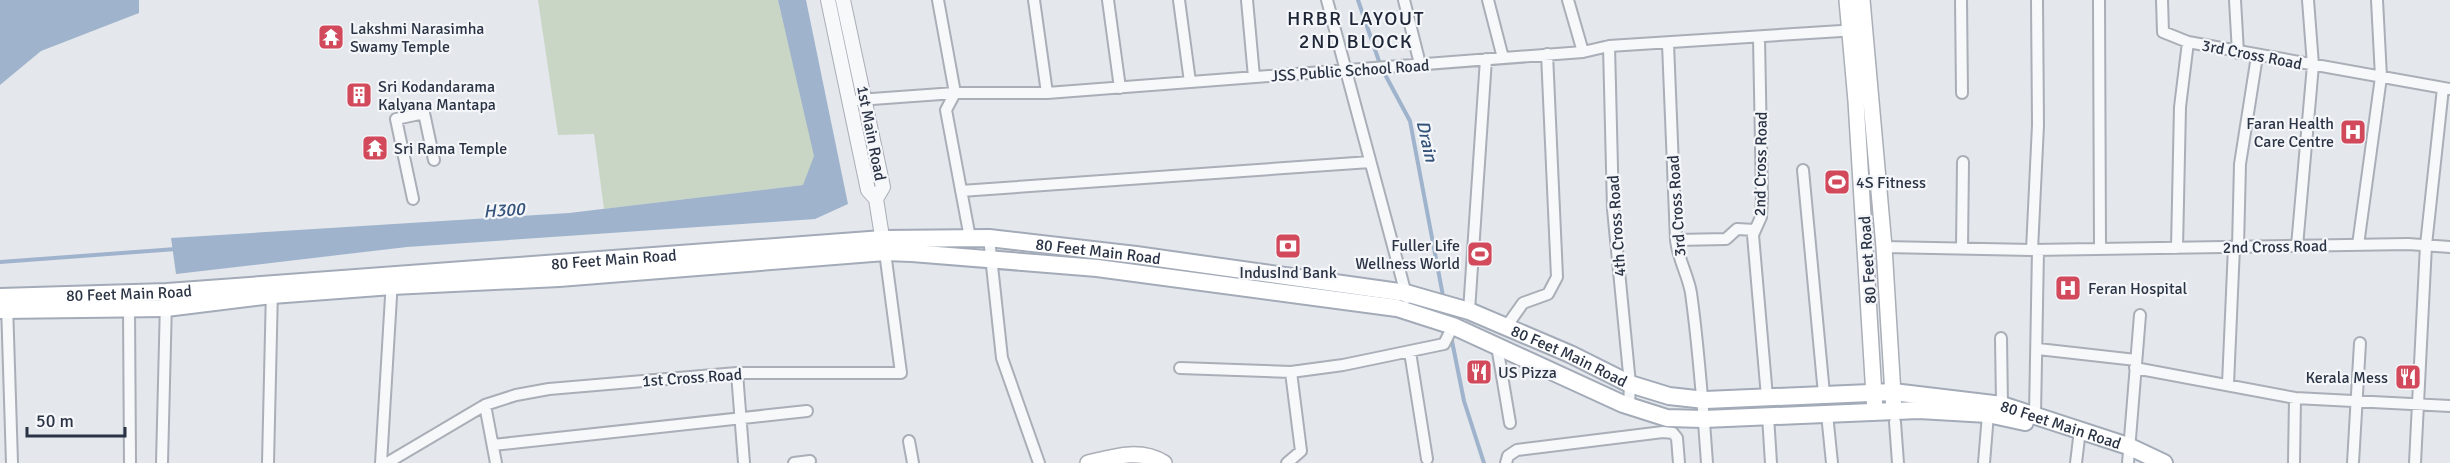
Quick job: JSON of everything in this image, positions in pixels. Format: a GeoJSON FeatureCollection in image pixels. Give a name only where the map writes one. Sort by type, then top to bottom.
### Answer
{"type":"FeatureCollection","features":[{"type":"Feature","properties":{"kind":"main road","name":"80 Feet Road"},"geometry":{"type":"LineString","coordinates":[[1847,0],[1858,30],[1884,247],[1894,416]]}},
{"type":"Feature","properties":{"kind":"main road","name":"80 Feet Road"},"geometry":{"type":"LineString","coordinates":[[1862,0],[1858,30],[1875,412]]}},
{"type":"Feature","properties":{"kind":"main road","name":"80 Feet Main Road"},"geometry":{"type":"LineString","coordinates":[[4,303],[166,300],[272,289],[989,238],[1136,255],[1406,293],[1468,311],[1630,384],[1669,396],[1705,400],[1893,392],[2035,416],[2131,458]]}},
{"type":"Feature","properties":{"kind":"main road","name":"80 Feet Main Road"},"geometry":{"type":"LineString","coordinates":[[884,245],[991,259],[1097,268],[1337,298],[1408,312],[1449,324],[1629,406],[1667,418],[1704,419],[1875,412],[1894,416],[1995,410],[2131,458],[2164,463]]}},
{"type":"Feature","properties":{"kind":"main road","name":"80 Feet Main Road"},"geometry":{"type":"LineString","coordinates":[[4,303],[129,308],[166,300]]}},
{"type":"Feature","properties":{"kind":"main road"},"geometry":{"type":"LineString","coordinates":[[1088,463],[1125,455],[1144,455],[1164,463]]}},
{"type":"Feature","properties":{"kind":"street"},"geometry":{"type":"LineString","coordinates":[[828,0],[868,190],[876,199]]}},
{"type":"Feature","properties":{"kind":"street","name":"1st Main Road"},"geometry":{"type":"LineString","coordinates":[[843,0],[883,187],[876,199],[901,373]]}},
{"type":"Feature","properties":{"kind":"street"},"geometry":{"type":"LineString","coordinates":[[938,0],[955,93],[946,110],[970,238]]}},
{"type":"Feature","properties":{"kind":"street"},"geometry":{"type":"LineString","coordinates":[[1034,0],[1047,93]]}},
{"type":"Feature","properties":{"kind":"street"},"geometry":{"type":"LineString","coordinates":[[1108,0],[1120,88]]}},
{"type":"Feature","properties":{"kind":"street"},"geometry":{"type":"LineString","coordinates":[[1179,0],[1190,82]]}},
{"type":"Feature","properties":{"kind":"street"},"geometry":{"type":"LineString","coordinates":[[1247,0],[1254,77]]}},
{"type":"Feature","properties":{"kind":"street"},"geometry":{"type":"LineString","coordinates":[[1327,0],[1406,293],[1408,312]]}},
{"type":"Feature","properties":{"kind":"street"},"geometry":{"type":"LineString","coordinates":[[1404,0],[1420,64]]}},
{"type":"Feature","properties":{"kind":"street"},"geometry":{"type":"LineString","coordinates":[[1488,0],[1503,58]]}},
{"type":"Feature","properties":{"kind":"street"},"geometry":{"type":"LineString","coordinates":[[1568,0],[1583,52]]}},
{"type":"Feature","properties":{"kind":"street"},"geometry":{"type":"LineString","coordinates":[[1961,0],[1962,93]]}},
{"type":"Feature","properties":{"kind":"street"},"geometry":{"type":"LineString","coordinates":[[2035,416],[2038,349],[2035,250],[2038,125],[2037,0]]}},
{"type":"Feature","properties":{"kind":"street"},"geometry":{"type":"LineString","coordinates":[[2099,0],[2100,249]]}},
{"type":"Feature","properties":{"kind":"street"},"geometry":{"type":"LineString","coordinates":[[2162,0],[2163,32],[2188,42]]}},
{"type":"Feature","properties":{"kind":"street"},"geometry":{"type":"LineString","coordinates":[[2235,0],[2238,53]]}},
{"type":"Feature","properties":{"kind":"street"},"geometry":{"type":"LineString","coordinates":[[2297,246],[2313,65],[2308,0]]}},
{"type":"Feature","properties":{"kind":"street"},"geometry":{"type":"LineString","coordinates":[[2358,245],[2381,77],[2378,0]]}},
{"type":"Feature","properties":{"kind":"street","name":"JSS Public School Road"},"geometry":{"type":"LineString","coordinates":[[849,101],[955,93],[1047,93],[1120,88],[1583,52],[1609,46],[1668,45],[1858,30]]}},
{"type":"Feature","properties":{"kind":"street","name":"2nd Cross Road"},"geometry":{"type":"LineString","coordinates":[[1759,38],[1762,198],[1761,217],[1753,234],[1767,397]]}},
{"type":"Feature","properties":{"kind":"street","name":"3rd Cross Road"},"geometry":{"type":"LineString","coordinates":[[2177,248],[2180,107],[2188,42],[2238,53],[2446,88]]}},
{"type":"Feature","properties":{"kind":"street","name":"3rd Cross Road"},"geometry":{"type":"LineString","coordinates":[[1668,45],[1676,240],[1679,259],[1689,286],[1705,400],[1707,463]]}},
{"type":"Feature","properties":{"kind":"street","name":"4th Cross Road"},"geometry":{"type":"LineString","coordinates":[[1609,46],[1613,209],[1630,384],[1629,406]]}},
{"type":"Feature","properties":{"kind":"street"},"geometry":{"type":"LineString","coordinates":[[1506,327],[1523,303],[1548,294],[1557,277],[1547,54]]}},
{"type":"Feature","properties":{"kind":"street"},"geometry":{"type":"LineString","coordinates":[[2228,384],[2240,164],[2257,56]]}},
{"type":"Feature","properties":{"kind":"street"},"geometry":{"type":"LineString","coordinates":[[1468,311],[1486,59]]}},
{"type":"Feature","properties":{"kind":"street"},"geometry":{"type":"LineString","coordinates":[[2415,463],[2426,245],[2446,88]]}},
{"type":"Feature","properties":{"kind":"street"},"geometry":{"type":"LineString","coordinates":[[413,199],[396,119],[424,113],[434,160]]}},
{"type":"Feature","properties":{"kind":"street"},"geometry":{"type":"LineString","coordinates":[[961,191],[1370,162]]}},
{"type":"Feature","properties":{"kind":"street"},"geometry":{"type":"LineString","coordinates":[[1962,248],[1963,162]]}},
{"type":"Feature","properties":{"kind":"street"},"geometry":{"type":"LineString","coordinates":[[1803,170],[1824,394]]}},
{"type":"Feature","properties":{"kind":"street"},"geometry":{"type":"LineString","coordinates":[[1676,240],[1726,239],[1737,229],[1755,230]]}},
{"type":"Feature","properties":{"kind":"street"},"geometry":{"type":"LineString","coordinates":[[989,238],[1002,358],[1039,463]]}},
{"type":"Feature","properties":{"kind":"street","name":"2nd Cross Road"},"geometry":{"type":"LineString","coordinates":[[1884,247],[2035,250],[2358,245],[2450,247]]}},
{"type":"Feature","properties":{"kind":"street"},"geometry":{"type":"LineString","coordinates":[[381,463],[392,280]]}},
{"type":"Feature","properties":{"kind":"street"},"geometry":{"type":"LineString","coordinates":[[268,463],[272,289]]}},
{"type":"Feature","properties":{"kind":"street"},"geometry":{"type":"LineString","coordinates":[[162,463],[166,300]]}},
{"type":"Feature","properties":{"kind":"street"},"geometry":{"type":"LineString","coordinates":[[4,303],[12,463]]}},
{"type":"Feature","properties":{"kind":"street"},"geometry":{"type":"LineString","coordinates":[[129,308],[130,463]]}},
{"type":"Feature","properties":{"kind":"street"},"geometry":{"type":"LineString","coordinates":[[2131,458],[2135,364],[2140,315]]}},
{"type":"Feature","properties":{"kind":"street"},"geometry":{"type":"LineString","coordinates":[[1180,368],[1291,372],[1444,344],[1449,324]]}},
{"type":"Feature","properties":{"kind":"street"},"geometry":{"type":"LineString","coordinates":[[1984,463],[1995,410],[2001,338]]}},
{"type":"Feature","properties":{"kind":"street"},"geometry":{"type":"LineString","coordinates":[[2353,463],[2360,343]]}},
{"type":"Feature","properties":{"kind":"street"},"geometry":{"type":"LineString","coordinates":[[1497,346],[1510,423]]}},
{"type":"Feature","properties":{"kind":"street"},"geometry":{"type":"LineString","coordinates":[[2038,349],[2135,364],[2295,398],[2450,406]]}},
{"type":"Feature","properties":{"kind":"street"},"geometry":{"type":"LineString","coordinates":[[1410,352],[1427,459]]}},
{"type":"Feature","properties":{"kind":"street"},"geometry":{"type":"LineString","coordinates":[[1287,463],[1301,451],[1291,372]]}},
{"type":"Feature","properties":{"kind":"street"},"geometry":{"type":"LineString","coordinates":[[737,373],[744,463]]}},
{"type":"Feature","properties":{"kind":"street","name":"1st Cross Road"},"geometry":{"type":"LineString","coordinates":[[387,463],[485,405],[516,395],[549,389],[737,373],[901,373]]}},
{"type":"Feature","properties":{"kind":"street"},"geometry":{"type":"LineString","coordinates":[[2294,462],[2295,398]]}},
{"type":"Feature","properties":{"kind":"street"},"geometry":{"type":"LineString","coordinates":[[485,405],[496,463]]}},
{"type":"Feature","properties":{"kind":"street"},"geometry":{"type":"LineString","coordinates":[[493,445],[807,411]]}},
{"type":"Feature","properties":{"kind":"street"},"geometry":{"type":"LineString","coordinates":[[1827,414],[1832,463]]}},
{"type":"Feature","properties":{"kind":"street"},"geometry":{"type":"LineString","coordinates":[[1768,416],[1771,463]]}},
{"type":"Feature","properties":{"kind":"street"},"geometry":{"type":"LineString","coordinates":[[1894,416],[1898,463]]}},
{"type":"Feature","properties":{"kind":"street"},"geometry":{"type":"LineString","coordinates":[[1506,463],[1508,456],[1517,450],[1663,432],[1673,433],[1677,438],[1679,463]]}},
{"type":"Feature","properties":{"kind":"street"},"geometry":{"type":"LineString","coordinates":[[0,437],[12,437]]}},
{"type":"Feature","properties":{"kind":"street"},"geometry":{"type":"LineString","coordinates":[[2076,463],[2079,438]]}},
{"type":"Feature","properties":{"kind":"street"},"geometry":{"type":"LineString","coordinates":[[909,441],[913,463]]}},
{"type":"Feature","properties":{"kind":"street"},"geometry":{"type":"LineString","coordinates":[[794,463],[810,461]]}},
{"type":"Feature","properties":{"kind":"green space"},"geometry":{"type":"Polygon","coordinates":[[[538,0],[778,0],[815,156],[804,185],[604,209],[594,134],[558,135],[538,0]]]}},
{"type":"Feature","properties":{"kind":"water"},"geometry":{"type":"Polygon","coordinates":[[[0,0],[139,0],[139,13],[41,51],[0,85],[0,0]]]}},
{"type":"Feature","properties":{"kind":"water"},"geometry":{"type":"Polygon","coordinates":[[[778,0],[806,0],[848,204],[815,219],[407,247],[176,274],[171,238],[569,213],[803,185],[814,156],[778,0]]]}},
{"type":"Feature","properties":{"kind":"waterway","name":"Drain"},"geometry":{"type":"LineString","coordinates":[[1358,0],[1381,67],[1410,121],[1443,296]]}},
{"type":"Feature","properties":{"kind":"waterway","name":"H300"},"geometry":{"type":"LineString","coordinates":[[0,262],[176,249]]}},
{"type":"Feature","properties":{"kind":"waterway"},"geometry":{"type":"LineString","coordinates":[[1451,336],[1464,401],[1484,463]]}},
{"type":"Feature","properties":{"kind":"place","name":"Lakshmi Narasimha Swamy Temple"},"geometry":{"type":"Point","coordinates":[331,37]}},
{"type":"Feature","properties":{"kind":"place","name":"Sri Kodandarama Kalyana Mantapa"},"geometry":{"type":"Point","coordinates":[359,95]}},
{"type":"Feature","properties":{"kind":"place","name":"Faran Health Care Centre"},"geometry":{"type":"Point","coordinates":[2353,132]}},
{"type":"Feature","properties":{"kind":"place","name":"Sri Rama Temple"},"geometry":{"type":"Point","coordinates":[375,148]}},
{"type":"Feature","properties":{"kind":"place","name":"4S Fitness"},"geometry":{"type":"Point","coordinates":[1837,182]}},
{"type":"Feature","properties":{"kind":"place","name":"IndusInd Bank"},"geometry":{"type":"Point","coordinates":[1288,246]}},
{"type":"Feature","properties":{"kind":"place","name":"Fuller Life Wellness World"},"geometry":{"type":"Point","coordinates":[1480,254]}},
{"type":"Feature","properties":{"kind":"place","name":"Feran Hospital"},"geometry":{"type":"Point","coordinates":[2068,288]}},
{"type":"Feature","properties":{"kind":"place","name":"US Pizza"},"geometry":{"type":"Point","coordinates":[1479,372]}},
{"type":"Feature","properties":{"kind":"place","name":"Kerala Mess"},"geometry":{"type":"Point","coordinates":[2408,377]}},
{"type":"Feature","properties":{"kind":"district","name":"HRBR LAYOUT 2ND BLOCK"},"geometry":{"type":"Point","coordinates":[1356,30]}}]}
